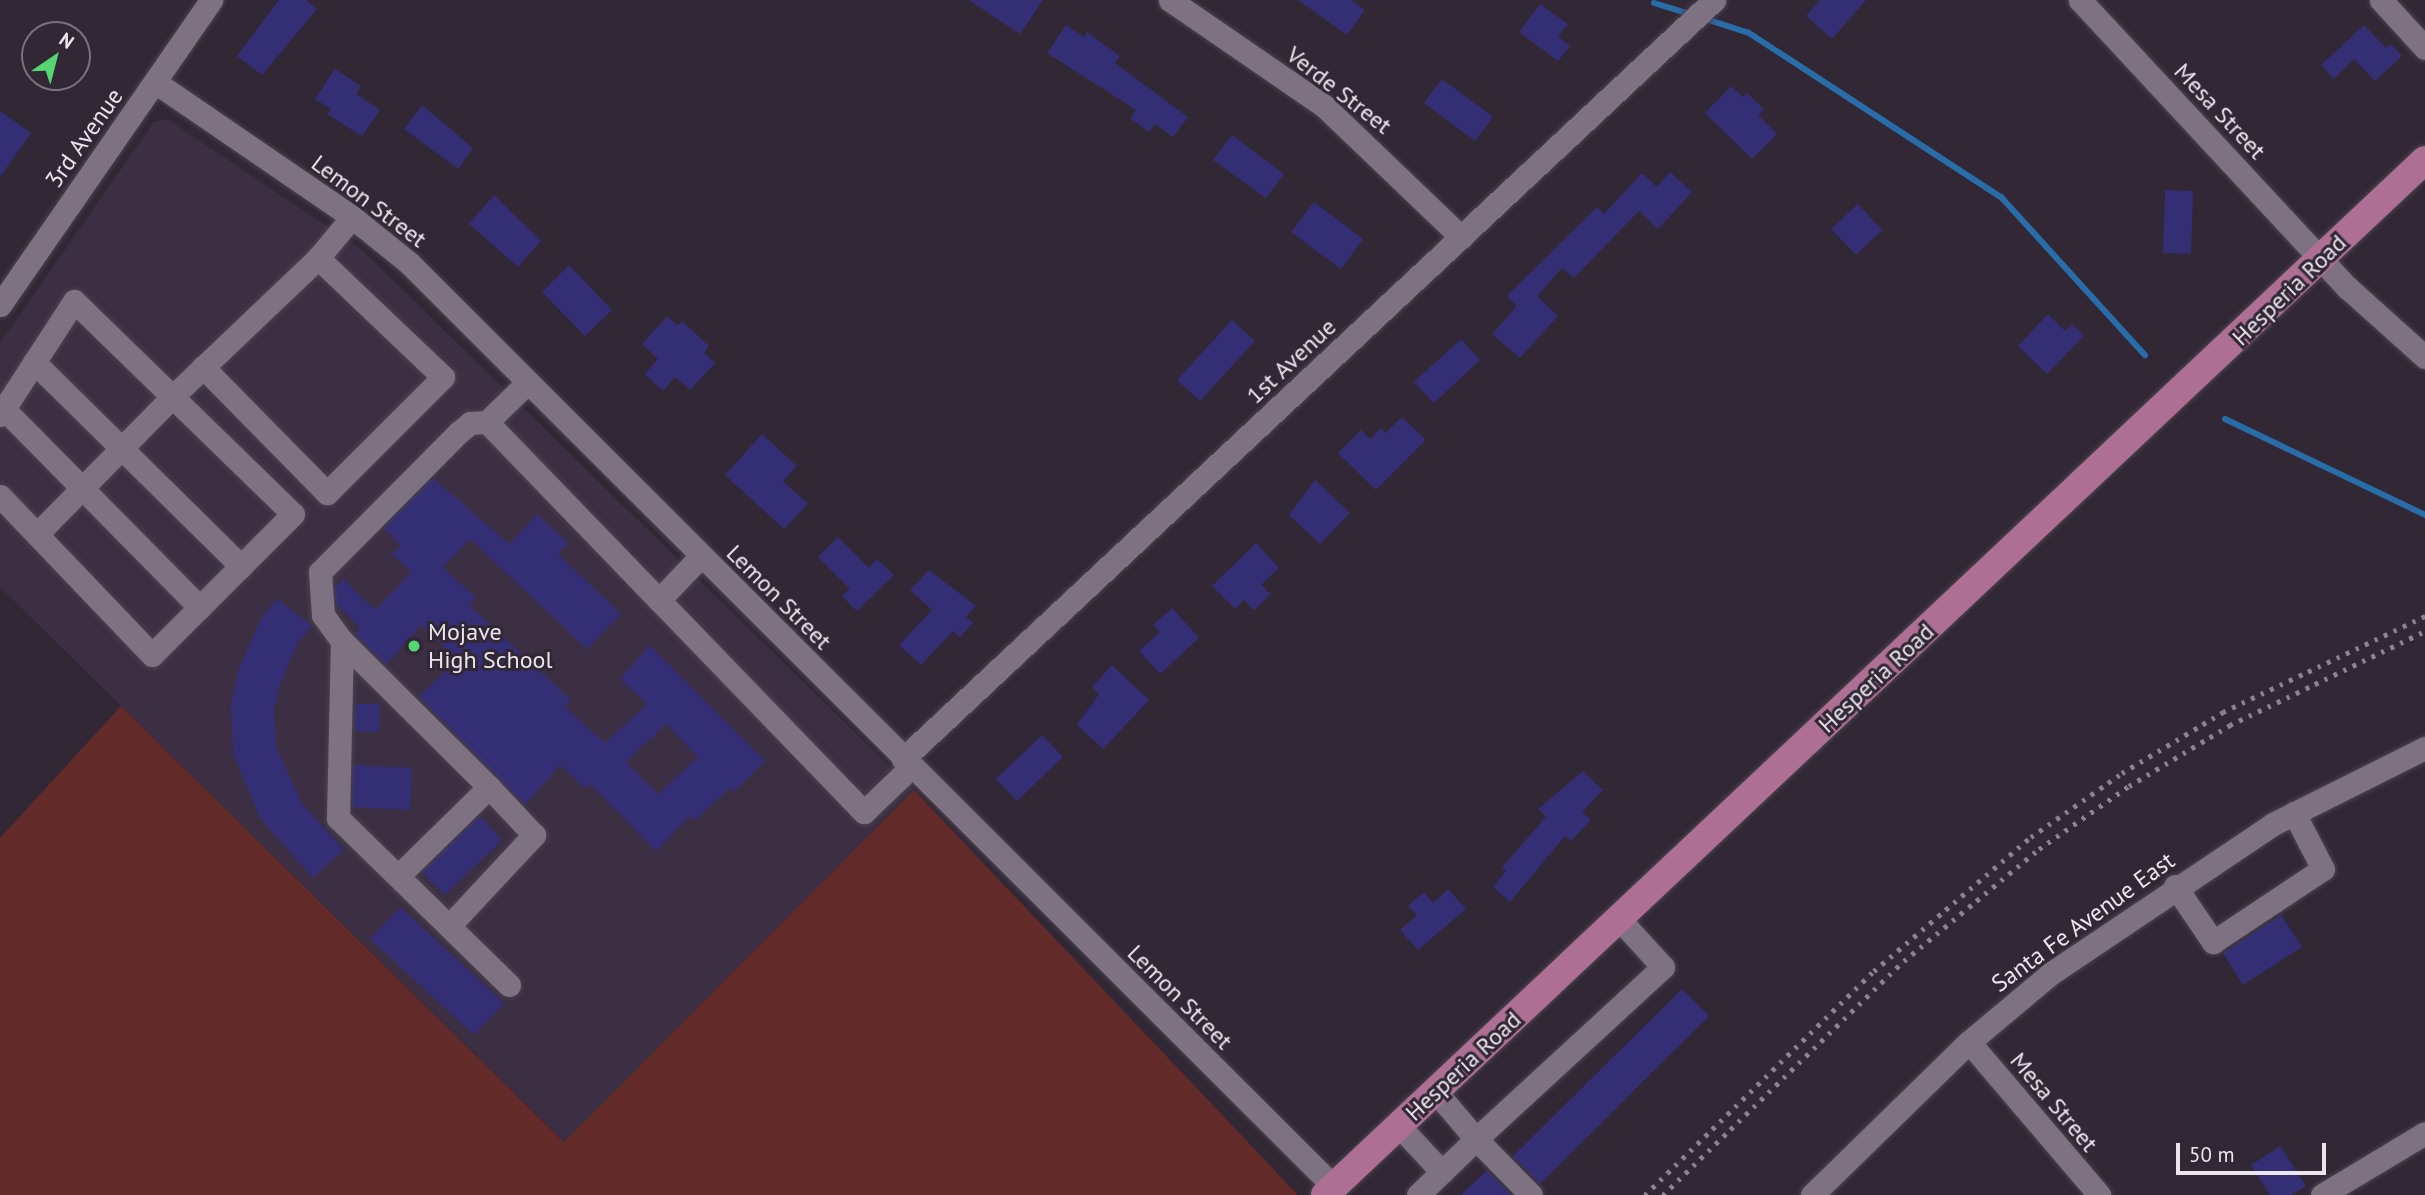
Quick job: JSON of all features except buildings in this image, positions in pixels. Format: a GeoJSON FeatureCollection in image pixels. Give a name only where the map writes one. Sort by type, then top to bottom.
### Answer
{"type":"FeatureCollection","features":[{"type":"Feature","properties":{"kind":"main road","name":"Hesperia Road"},"geometry":{"type":"LineString","coordinates":[[1330,1191],[2425,160]]}},
{"type":"Feature","properties":{"kind":"street","name":"3rd Avenue"},"geometry":{"type":"LineString","coordinates":[[0,305],[211,0]]}},
{"type":"Feature","properties":{"kind":"street","name":"Verde Street"},"geometry":{"type":"LineString","coordinates":[[1170,0],[1324,106],[1461,237]]}},
{"type":"Feature","properties":{"kind":"street","name":"Mesa Street"},"geometry":{"type":"LineString","coordinates":[[2080,0],[2321,258],[2425,357]]}},
{"type":"Feature","properties":{"kind":"street"},"geometry":{"type":"LineString","coordinates":[[2381,0],[2425,48]]}},
{"type":"Feature","properties":{"kind":"street","name":"1st Avenue"},"geometry":{"type":"LineString","coordinates":[[659,600],[864,812],[907,763],[1711,3]]}},
{"type":"Feature","properties":{"kind":"street","name":"Lemon Street"},"geometry":{"type":"LineString","coordinates":[[155,82],[352,216],[409,262],[1330,1191]]}},
{"type":"Feature","properties":{"kind":"street"},"geometry":{"type":"LineString","coordinates":[[37,534],[171,398],[318,258],[352,216]]}},
{"type":"Feature","properties":{"kind":"street"},"geometry":{"type":"LineString","coordinates":[[203,368],[327,493],[443,377],[318,258]]}},
{"type":"Feature","properties":{"kind":"street"},"geometry":{"type":"LineString","coordinates":[[0,496],[152,655],[200,608],[293,514],[74,301],[2,412],[200,608]]}},
{"type":"Feature","properties":{"kind":"street"},"geometry":{"type":"LineString","coordinates":[[34,362],[241,566]]}},
{"type":"Feature","properties":{"kind":"street"},"geometry":{"type":"LineString","coordinates":[[449,926],[534,835],[342,641],[323,615],[320,572],[458,433],[470,423],[487,422],[528,382]]}},
{"type":"Feature","properties":{"kind":"street"},"geometry":{"type":"LineString","coordinates":[[487,422],[659,600],[701,556]]}},
{"type":"Feature","properties":{"kind":"street"},"geometry":{"type":"LineString","coordinates":[[342,641],[338,818],[509,985]]}},
{"type":"Feature","properties":{"kind":"street","name":"Santa Fe Avenue East"},"geometry":{"type":"LineString","coordinates":[[1812,1195],[1969,1042],[2050,974],[2175,886],[2294,813],[2425,748]]}},
{"type":"Feature","properties":{"kind":"street"},"geometry":{"type":"LineString","coordinates":[[398,876],[489,787]]}},
{"type":"Feature","properties":{"kind":"street"},"geometry":{"type":"LineString","coordinates":[[2175,886],[2213,942],[2323,869],[2294,813]]}},
{"type":"Feature","properties":{"kind":"street"},"geometry":{"type":"LineString","coordinates":[[1418,1195],[1663,967],[1619,919]]}},
{"type":"Feature","properties":{"kind":"street","name":"Mesa Street"},"geometry":{"type":"LineString","coordinates":[[1969,1042],[2099,1195]]}},
{"type":"Feature","properties":{"kind":"street"},"geometry":{"type":"LineString","coordinates":[[1436,1091],[1476,1139],[1531,1195]]}},
{"type":"Feature","properties":{"kind":"street"},"geometry":{"type":"LineString","coordinates":[[1399,1126],[1442,1172]]}},
{"type":"Feature","properties":{"kind":"street"},"geometry":{"type":"LineString","coordinates":[[2322,1195],[2425,1133]]}},
{"type":"Feature","properties":{"kind":"shaded area","name":"Mojave High School"},"geometry":{"type":"Polygon","coordinates":[[[167,119],[362,250],[914,790],[565,1142],[0,587],[0,343],[154,122],[167,119]]]}},
{"type":"Feature","properties":{"kind":"shaded area"},"geometry":{"type":"Polygon","coordinates":[[[121,706],[564,1142],[914,790],[1298,1195],[0,1195],[0,838],[121,706]]]}},
{"type":"Feature","properties":{"kind":"waterway"},"geometry":{"type":"LineString","coordinates":[[1654,3],[1689,14]]}},
{"type":"Feature","properties":{"kind":"waterway"},"geometry":{"type":"LineString","coordinates":[[1703,18],[1749,33],[2001,197],[2145,355]]}},
{"type":"Feature","properties":{"kind":"waterway"},"geometry":{"type":"LineString","coordinates":[[2225,419],[2425,515]]}},
{"type":"Feature","properties":{"kind":"railway"},"geometry":{"type":"LineString","coordinates":[[1645,1195],[1874,971],[2031,837],[2122,773],[2223,712],[2425,616]]}},
{"type":"Feature","properties":{"kind":"railway"},"geometry":{"type":"LineString","coordinates":[[1663,1195],[1904,961],[2039,849],[2129,786],[2230,725],[2425,631]]}},
{"type":"Feature","properties":{"kind":"place","name":"Mojave High School"},"geometry":{"type":"Point","coordinates":[414,646]}}]}
